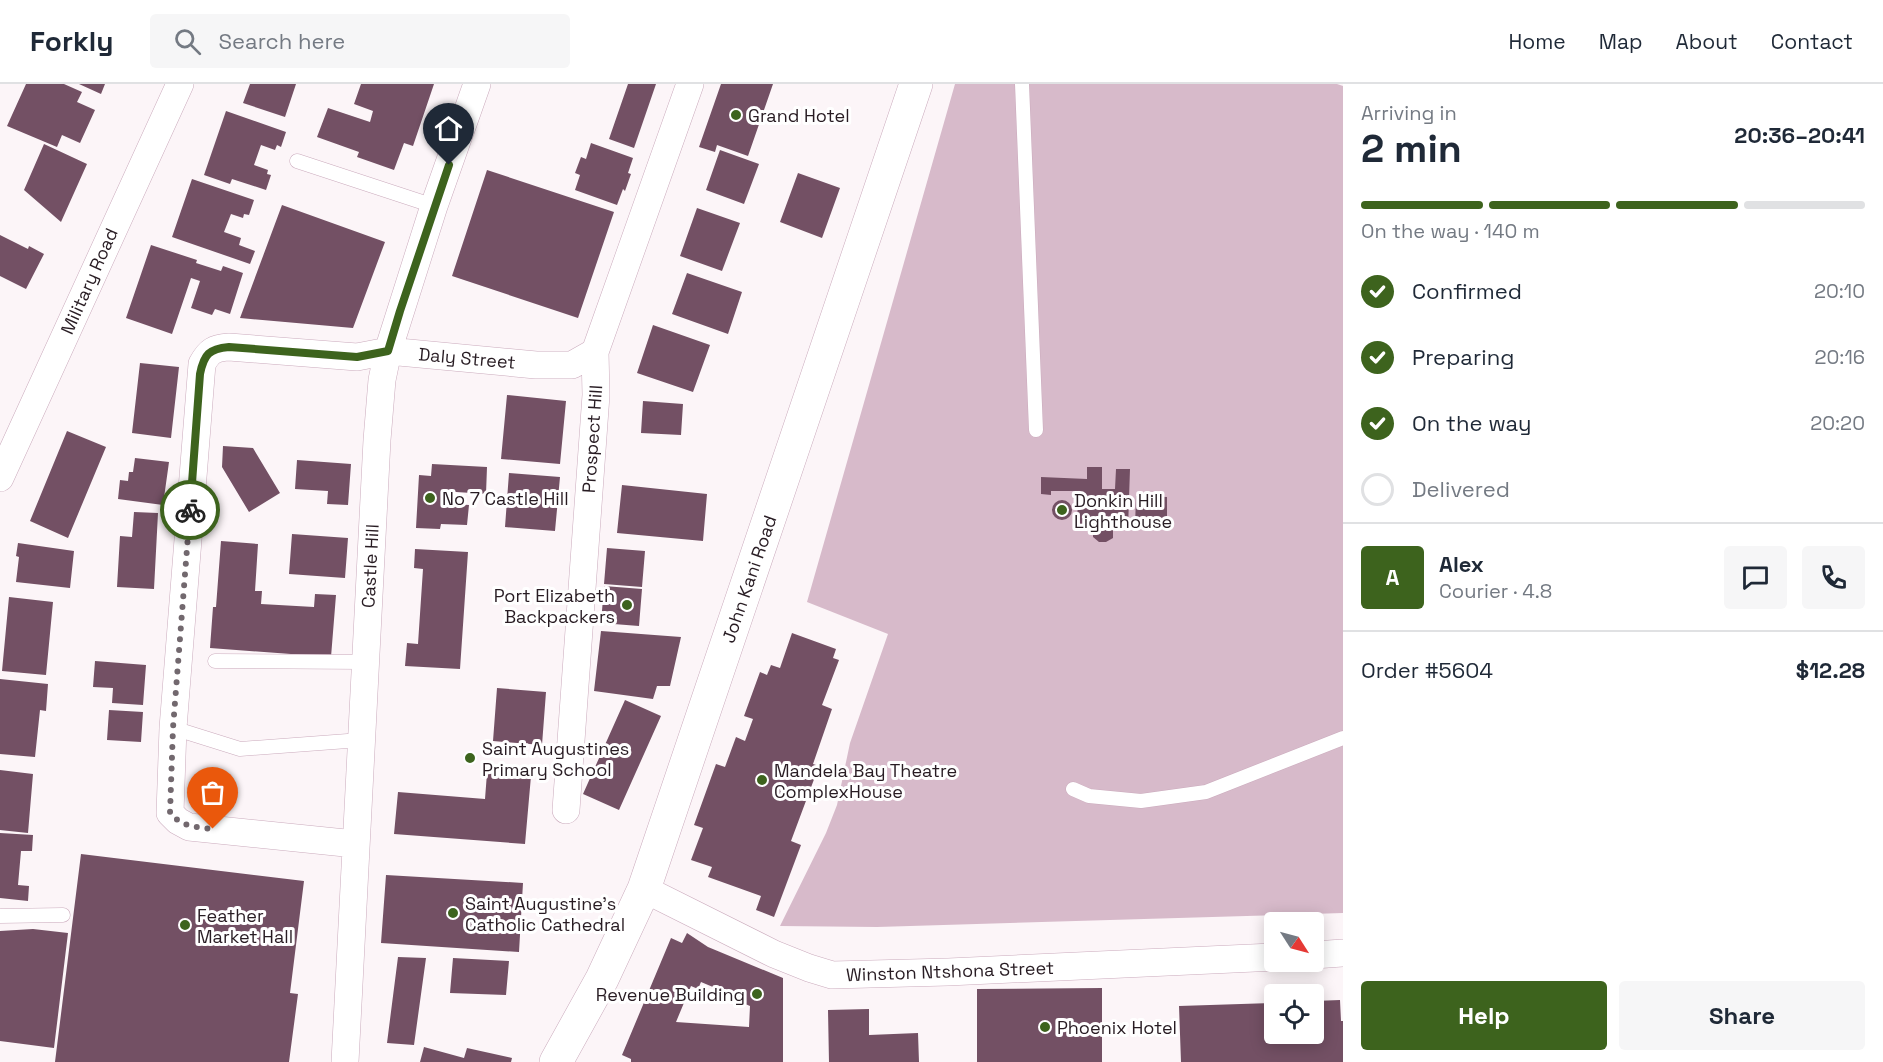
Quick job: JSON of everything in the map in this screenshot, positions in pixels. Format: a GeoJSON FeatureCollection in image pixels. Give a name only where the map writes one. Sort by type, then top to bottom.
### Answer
{"type":"FeatureCollection","features":[{"type":"Feature","properties":{"kind":"street","name":"Military Road"},"geometry":{"type":"LineString","coordinates":[[0,478],[180,84]]}},
{"type":"Feature","properties":{"kind":"street","name":"Castle Hill"},"geometry":{"type":"LineString","coordinates":[[345,1062],[355,844],[382,380],[388,351],[434,206],[477,84]]}},
{"type":"Feature","properties":{"kind":"street","name":"Prospect Hill"},"geometry":{"type":"LineString","coordinates":[[566,810],[597,375],[595,352],[690,84]]}},
{"type":"Feature","properties":{"kind":"street","name":"John Kani Road"},"geometry":{"type":"LineString","coordinates":[[556,1062],[602,979],[644,889],[916,84]]}},
{"type":"Feature","properties":{"kind":"street","name":"Daly Street"},"geometry":{"type":"LineString","coordinates":[[173,728],[200,374],[208,353],[216,348],[229,347],[357,357],[388,351],[536,365],[572,365],[595,352]]}},
{"type":"Feature","properties":{"kind":"street"},"geometry":{"type":"LineString","coordinates":[[173,728],[170,813],[178,821],[189,826],[355,844]]}},
{"type":"Feature","properties":{"kind":"street","name":"Winston Ntshona Street"},"geometry":{"type":"LineString","coordinates":[[644,889],[774,954],[832,975],[1264,958]]}},
{"type":"Feature","properties":{"kind":"street"},"geometry":{"type":"LineString","coordinates":[[1324,955],[1343,954]]}},
{"type":"Feature","properties":{"kind":"lane"},"geometry":{"type":"LineString","coordinates":[[1022,84],[1036,430]]}},
{"type":"Feature","properties":{"kind":"lane"},"geometry":{"type":"LineString","coordinates":[[297,161],[434,206]]}},
{"type":"Feature","properties":{"kind":"lane"},"geometry":{"type":"LineString","coordinates":[[214,661],[365,662]]}},
{"type":"Feature","properties":{"kind":"lane"},"geometry":{"type":"LineString","coordinates":[[173,728],[240,749],[361,740]]}},
{"type":"Feature","properties":{"kind":"lane"},"geometry":{"type":"LineString","coordinates":[[1073,789],[1089,796],[1141,801],[1206,792],[1343,738]]}},
{"type":"Feature","properties":{"kind":"lane"},"geometry":{"type":"LineString","coordinates":[[0,916],[63,915]]}},
{"type":"Feature","properties":{"kind":"shaded area"},"geometry":{"type":"Polygon","coordinates":[[[955,84],[1337,84],[1343,86],[1343,913],[1264,912],[1264,915],[877,927],[780,926],[826,833],[837,805],[850,743],[888,634],[807,602],[955,84]]]}},
{"type":"Feature","properties":{"kind":"building"},"geometry":{"type":"Polygon","coordinates":[[[26,84],[64,84],[82,92],[77,102],[95,110],[80,143],[62,135],[57,147],[7,126],[26,84]]]}},
{"type":"Feature","properties":{"kind":"building"},"geometry":{"type":"Polygon","coordinates":[[[79,84],[105,84],[101,94],[79,84]]]}},
{"type":"Feature","properties":{"kind":"building"},"geometry":{"type":"Polygon","coordinates":[[[250,84],[296,84],[285,117],[243,103],[250,84]]]}},
{"type":"Feature","properties":{"kind":"building"},"geometry":{"type":"Polygon","coordinates":[[[361,84],[434,84],[413,146],[404,143],[394,170],[357,157],[359,152],[317,137],[328,108],[370,122],[373,111],[354,104],[361,84]]]}},
{"type":"Feature","properties":{"kind":"building"},"geometry":{"type":"Polygon","coordinates":[[[628,84],[656,84],[634,148],[609,139],[628,84]]]}},
{"type":"Feature","properties":{"kind":"building","name":"Grand Hotel"},"geometry":{"type":"Polygon","coordinates":[[[721,84],[773,84],[748,156],[717,145],[715,152],[699,147],[721,84]]]}},
{"type":"Feature","properties":{"kind":"building"},"geometry":{"type":"Polygon","coordinates":[[[226,111],[286,132],[281,147],[277,145],[275,150],[261,145],[254,165],[268,170],[267,174],[271,175],[266,190],[232,179],[230,184],[204,175],[226,111]]]}},
{"type":"Feature","properties":{"kind":"building"},"geometry":{"type":"Polygon","coordinates":[[[591,143],[633,158],[628,173],[631,174],[617,205],[575,190],[580,175],[575,173],[581,157],[586,159],[591,143]]]}},
{"type":"Feature","properties":{"kind":"building"},"geometry":{"type":"Polygon","coordinates":[[[44,144],[87,164],[61,222],[24,190],[44,144]]]}},
{"type":"Feature","properties":{"kind":"building"},"geometry":{"type":"Polygon","coordinates":[[[720,150],[759,164],[744,204],[706,190],[720,150]]]}},
{"type":"Feature","properties":{"kind":"building"},"geometry":{"type":"Polygon","coordinates":[[[487,170],[614,212],[578,318],[452,276],[487,170]]]}},
{"type":"Feature","properties":{"kind":"building"},"geometry":{"type":"Polygon","coordinates":[[[798,173],[840,188],[822,238],[780,222],[798,173]]]}},
{"type":"Feature","properties":{"kind":"building"},"geometry":{"type":"Polygon","coordinates":[[[192,179],[254,200],[249,215],[244,214],[243,218],[231,214],[224,232],[241,238],[239,245],[255,251],[250,264],[172,237],[192,179]]]}},
{"type":"Feature","properties":{"kind":"building"},"geometry":{"type":"Polygon","coordinates":[[[282,205],[385,242],[353,328],[240,318],[282,205]]]}},
{"type":"Feature","properties":{"kind":"building"},"geometry":{"type":"Polygon","coordinates":[[[697,208],[740,223],[722,271],[680,256],[697,208]]]}},
{"type":"Feature","properties":{"kind":"building"},"geometry":{"type":"Polygon","coordinates":[[[0,235],[44,254],[26,289],[0,276],[0,235]]]}},
{"type":"Feature","properties":{"kind":"building"},"geometry":{"type":"Polygon","coordinates":[[[151,245],[197,260],[196,263],[221,271],[223,266],[243,273],[230,314],[215,309],[212,315],[191,308],[200,281],[191,278],[172,334],[126,318],[151,245]]]}},
{"type":"Feature","properties":{"kind":"building"},"geometry":{"type":"Polygon","coordinates":[[[687,273],[742,292],[728,334],[672,314],[687,273]]]}},
{"type":"Feature","properties":{"kind":"building"},"geometry":{"type":"Polygon","coordinates":[[[653,325],[710,345],[693,392],[637,373],[653,325]]]}},
{"type":"Feature","properties":{"kind":"building"},"geometry":{"type":"Polygon","coordinates":[[[140,363],[179,367],[171,438],[132,433],[140,363]]]}},
{"type":"Feature","properties":{"kind":"building"},"geometry":{"type":"Polygon","coordinates":[[[507,395],[566,401],[560,464],[501,459],[507,395]]]}},
{"type":"Feature","properties":{"kind":"building"},"geometry":{"type":"Polygon","coordinates":[[[643,401],[683,404],[681,435],[641,433],[643,401]]]}},
{"type":"Feature","properties":{"kind":"building"},"geometry":{"type":"Polygon","coordinates":[[[67,431],[106,447],[68,538],[30,521],[67,431]]]}},
{"type":"Feature","properties":{"kind":"building"},"geometry":{"type":"Polygon","coordinates":[[[223,446],[253,448],[280,493],[249,512],[222,467],[223,446]]]}},
{"type":"Feature","properties":{"kind":"building"},"geometry":{"type":"Polygon","coordinates":[[[135,458],[169,462],[163,505],[118,499],[120,480],[128,481],[129,472],[133,472],[135,458]]]}},
{"type":"Feature","properties":{"kind":"building"},"geometry":{"type":"Polygon","coordinates":[[[297,460],[351,464],[348,505],[327,504],[328,491],[295,489],[297,460]]]}},
{"type":"Feature","properties":{"kind":"building","name":"No 7 Castle Hill"},"geometry":{"type":"Polygon","coordinates":[[[432,464],[487,467],[486,494],[442,491],[442,503],[469,505],[467,525],[441,524],[440,529],[416,528],[419,475],[431,476],[432,464]]]}},
{"type":"Feature","properties":{"kind":"building"},"geometry":{"type":"Polygon","coordinates":[[[1087,467],[1102,467],[1102,489],[1115,489],[1116,469],[1130,469],[1128,529],[1113,528],[1113,538],[1106,542],[1099,542],[1093,537],[1093,529],[1077,528],[1078,496],[1073,495],[1074,491],[1051,491],[1051,495],[1041,494],[1041,477],[1087,479],[1087,467]]]}},
{"type":"Feature","properties":{"kind":"building"},"geometry":{"type":"Polygon","coordinates":[[[509,473],[560,477],[555,531],[505,527],[509,473]]]}},
{"type":"Feature","properties":{"kind":"building"},"geometry":{"type":"Polygon","coordinates":[[[622,485],[707,494],[703,541],[617,533],[622,485]]]}},
{"type":"Feature","properties":{"kind":"building"},"geometry":{"type":"Polygon","coordinates":[[[1136,496],[1167,497],[1167,528],[1135,527],[1136,496]]]}},
{"type":"Feature","properties":{"kind":"building","name":"Donkin Hill Lighthouse"},"geometry":{"type":"Polygon","coordinates":[[[1058,500],[1066,500],[1072,506],[1072,514],[1066,520],[1058,520],[1052,514],[1052,506],[1058,500]]]}},
{"type":"Feature","properties":{"kind":"building"},"geometry":{"type":"Polygon","coordinates":[[[134,512],[158,513],[154,589],[117,587],[120,536],[132,537],[134,512]]]}},
{"type":"Feature","properties":{"kind":"building"},"geometry":{"type":"Polygon","coordinates":[[[292,534],[348,538],[345,578],[289,574],[292,534]]]}},
{"type":"Feature","properties":{"kind":"building"},"geometry":{"type":"Polygon","coordinates":[[[221,541],[258,544],[255,591],[262,591],[261,604],[314,607],[315,594],[336,595],[331,657],[210,648],[221,541]]]}},
{"type":"Feature","properties":{"kind":"building"},"geometry":{"type":"Polygon","coordinates":[[[18,543],[74,551],[70,588],[16,582],[18,543]]]}},
{"type":"Feature","properties":{"kind":"building"},"geometry":{"type":"Polygon","coordinates":[[[607,548],[645,551],[642,587],[604,584],[607,548]]]}},
{"type":"Feature","properties":{"kind":"building"},"geometry":{"type":"Polygon","coordinates":[[[415,549],[468,552],[460,669],[405,666],[407,643],[418,644],[423,569],[414,568],[415,549]]]}},
{"type":"Feature","properties":{"kind":"building"},"geometry":{"type":"Polygon","coordinates":[[[604,586],[642,589],[639,626],[601,623],[604,586]]]}},
{"type":"Feature","properties":{"kind":"building"},"geometry":{"type":"Polygon","coordinates":[[[9,597],[53,602],[46,675],[2,671],[9,597]]]}},
{"type":"Feature","properties":{"kind":"building"},"geometry":{"type":"Polygon","coordinates":[[[601,631],[681,637],[670,686],[657,686],[653,699],[594,691],[601,631]]]}},
{"type":"Feature","properties":{"kind":"building","name":"Mandela Bay Theatre ComplexHouse"},"geometry":{"type":"Polygon","coordinates":[[[792,633],[836,649],[833,658],[839,660],[822,705],[832,709],[813,764],[819,766],[791,841],[801,845],[774,917],[756,910],[761,896],[708,877],[712,867],[691,860],[703,828],[694,825],[716,764],[725,767],[736,737],[745,741],[753,719],[744,716],[760,672],[767,675],[771,665],[780,668],[792,633]]]}},
{"type":"Feature","properties":{"kind":"building"},"geometry":{"type":"Polygon","coordinates":[[[95,661],[146,665],[143,705],[112,703],[113,688],[93,687],[95,661]]]}},
{"type":"Feature","properties":{"kind":"building"},"geometry":{"type":"Polygon","coordinates":[[[0,679],[48,684],[46,711],[40,710],[35,757],[0,754],[0,679]]]}},
{"type":"Feature","properties":{"kind":"building"},"geometry":{"type":"Polygon","coordinates":[[[497,688],[546,692],[542,745],[493,741],[497,688]]]}},
{"type":"Feature","properties":{"kind":"building"},"geometry":{"type":"Polygon","coordinates":[[[625,700],[661,716],[619,810],[583,794],[625,700]]]}},
{"type":"Feature","properties":{"kind":"building"},"geometry":{"type":"Polygon","coordinates":[[[109,710],[143,712],[141,742],[107,740],[109,710]]]}},
{"type":"Feature","properties":{"kind":"building"},"geometry":{"type":"Polygon","coordinates":[[[0,770],[33,774],[28,833],[0,830],[0,770]]]}},
{"type":"Feature","properties":{"kind":"building"},"geometry":{"type":"Polygon","coordinates":[[[487,773],[531,776],[525,844],[394,834],[398,792],[485,799],[487,773]]]}},
{"type":"Feature","properties":{"kind":"building"},"geometry":{"type":"Polygon","coordinates":[[[0,833],[33,835],[32,851],[21,851],[18,885],[29,886],[28,901],[0,898],[0,833]]]}},
{"type":"Feature","properties":{"kind":"building","name":"Feather Market Hall"},"geometry":{"type":"Polygon","coordinates":[[[81,854],[304,881],[290,993],[298,994],[289,1062],[55,1062],[81,854]]]}},
{"type":"Feature","properties":{"kind":"building","name":"Saint Augustine's Catholic Cathedral"},"geometry":{"type":"Polygon","coordinates":[[[386,875],[523,883],[519,952],[381,943],[386,875]]]}},
{"type":"Feature","properties":{"kind":"building"},"geometry":{"type":"Polygon","coordinates":[[[33,929],[68,933],[54,1048],[0,1041],[0,931],[33,929]]]}},
{"type":"Feature","properties":{"kind":"building","name":"Revenue Building"},"geometry":{"type":"Polygon","coordinates":[[[687,933],[708,947],[783,978],[783,1062],[631,1062],[631,1059],[622,1055],[671,938],[682,943],[687,933]],[[701,982],[698,989],[691,986],[676,1022],[749,1027],[750,1006],[743,1003],[744,1000],[701,982]]]}},
{"type":"Feature","properties":{"kind":"building"},"geometry":{"type":"Polygon","coordinates":[[[398,957],[426,958],[414,1045],[387,1043],[398,957]]]}},
{"type":"Feature","properties":{"kind":"building"},"geometry":{"type":"Polygon","coordinates":[[[453,958],[509,961],[506,995],[450,993],[453,958]]]}},
{"type":"Feature","properties":{"kind":"building"},"geometry":{"type":"Polygon","coordinates":[[[1102,988],[1102,1062],[977,1062],[977,989],[1102,988]]]}},
{"type":"Feature","properties":{"kind":"building"},"geometry":{"type":"Polygon","coordinates":[[[1340,1000],[1341,1021],[1343,1021],[1343,1062],[1181,1062],[1179,1006],[1264,1003],[1264,1044],[1324,1044],[1324,1001],[1340,1000]]]}},
{"type":"Feature","properties":{"kind":"building"},"geometry":{"type":"Polygon","coordinates":[[[869,1009],[869,1035],[918,1033],[919,1062],[829,1062],[828,1010],[869,1009]]]}},
{"type":"Feature","properties":{"kind":"building"},"geometry":{"type":"Polygon","coordinates":[[[424,1047],[464,1058],[467,1048],[512,1058],[511,1062],[420,1062],[424,1047]]]}},
{"type":"Feature","properties":{"kind":"way so far"},"geometry":{"type":"LineString","coordinates":[[190,510],[173,728],[170,813],[178,821],[189,826],[213,829]]}},
{"type":"Feature","properties":{"kind":"place","name":"Grand Hotel"},"geometry":{"type":"Point","coordinates":[736,115]}},
{"type":"Feature","properties":{"kind":"place","name":"No 7 Castle Hill"},"geometry":{"type":"Point","coordinates":[430,498]}},
{"type":"Feature","properties":{"kind":"place","name":"Donkin Hill Lighthouse"},"geometry":{"type":"Point","coordinates":[1062,510]}},
{"type":"Feature","properties":{"kind":"place","name":"Port Elizabeth Backpackers"},"geometry":{"type":"Point","coordinates":[627,605]}},
{"type":"Feature","properties":{"kind":"place","name":"Saint Augustines Primary School"},"geometry":{"type":"Point","coordinates":[470,758]}},
{"type":"Feature","properties":{"kind":"place","name":"Mandela Bay Theatre ComplexHouse"},"geometry":{"type":"Point","coordinates":[762,780]}},
{"type":"Feature","properties":{"kind":"place","name":"Saint Augustine's Catholic Cathedral"},"geometry":{"type":"Point","coordinates":[453,913]}},
{"type":"Feature","properties":{"kind":"place","name":"Feather Market Hall"},"geometry":{"type":"Point","coordinates":[185,925]}},
{"type":"Feature","properties":{"kind":"place","name":"Revenue Building"},"geometry":{"type":"Point","coordinates":[757,994]}},
{"type":"Feature","properties":{"kind":"place","name":"Phoenix Hotel"},"geometry":{"type":"Point","coordinates":[1045,1027]}},
{"type":"Feature","properties":{"kind":"route"},"geometry":{"type":"LineString","coordinates":[[190,510],[200,374],[208,353],[216,348],[229,347],[357,357],[388,351],[449,165]]}}]}
